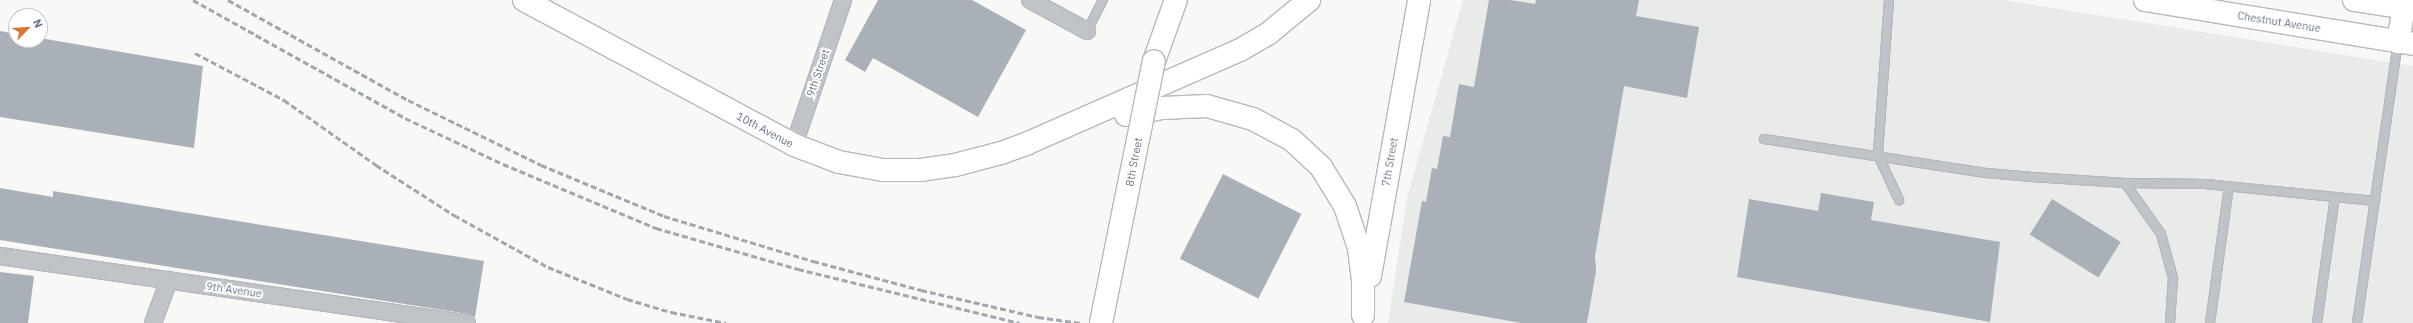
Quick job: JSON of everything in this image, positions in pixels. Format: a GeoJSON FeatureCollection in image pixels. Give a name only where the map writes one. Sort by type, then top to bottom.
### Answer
{"type":"FeatureCollection","features":[{"type":"Feature","properties":{"kind":"main road","name":"10th Avenue"},"geometry":{"type":"LineString","coordinates":[[524,0],[794,145],[839,162],[883,170],[920,170],[955,165],[1001,153],[1028,143]]}},
{"type":"Feature","properties":{"kind":"main road","name":"8th Street"},"geometry":{"type":"LineString","coordinates":[[1101,323],[1165,0]]}},
{"type":"Feature","properties":{"kind":"main road"},"geometry":{"type":"LineString","coordinates":[[1154,61],[1176,0]]}},
{"type":"Feature","properties":{"kind":"main road"},"geometry":{"type":"LineString","coordinates":[[1028,143],[1240,50],[1269,33],[1309,0]]}},
{"type":"Feature","properties":{"kind":"main road","name":"7th Street"},"geometry":{"type":"LineString","coordinates":[[1362,319],[1409,63],[1419,0]]}},
{"type":"Feature","properties":{"kind":"main road"},"geometry":{"type":"LineString","coordinates":[[1409,63],[1428,0]]}},
{"type":"Feature","properties":{"kind":"main road","name":"Chestnut Avenue"},"geometry":{"type":"LineString","coordinates":[[2145,0],[2406,43]]}},
{"type":"Feature","properties":{"kind":"main road"},"geometry":{"type":"LineString","coordinates":[[2354,0],[2407,6],[2406,43]]}},
{"type":"Feature","properties":{"kind":"main road"},"geometry":{"type":"LineString","coordinates":[[1028,143],[1108,118],[1162,108],[1207,106],[1253,119],[1292,140],[1321,167],[1345,206],[1359,248],[1363,280],[1362,319]]}},
{"type":"Feature","properties":{"kind":"street","name":"9th Street"},"geometry":{"type":"LineString","coordinates":[[794,145],[843,0]]}},
{"type":"Feature","properties":{"kind":"street"},"geometry":{"type":"LineString","coordinates":[[1030,0],[1086,31]]}},
{"type":"Feature","properties":{"kind":"street","name":"9th Avenue"},"geometry":{"type":"LineString","coordinates":[[0,256],[467,323]]}},
{"type":"Feature","properties":{"kind":"street"},"geometry":{"type":"LineString","coordinates":[[153,323],[169,280]]}},
{"type":"Feature","properties":{"kind":"lane"},"geometry":{"type":"LineString","coordinates":[[1086,31],[1103,0]]}},
{"type":"Feature","properties":{"kind":"lane"},"geometry":{"type":"LineString","coordinates":[[1889,0],[1878,155],[1899,200]]}},
{"type":"Feature","properties":{"kind":"lane"},"geometry":{"type":"LineString","coordinates":[[2357,323],[2375,201],[2406,43]]}},
{"type":"Feature","properties":{"kind":"lane"},"geometry":{"type":"LineString","coordinates":[[1764,139],[1878,155],[1987,173],[2125,183],[2229,186],[2375,201]]}},
{"type":"Feature","properties":{"kind":"lane"},"geometry":{"type":"LineString","coordinates":[[2125,183],[2161,234],[2173,278],[2170,323]]}},
{"type":"Feature","properties":{"kind":"lane"},"geometry":{"type":"LineString","coordinates":[[2210,323],[2229,186]]}},
{"type":"Feature","properties":{"kind":"lane"},"geometry":{"type":"LineString","coordinates":[[2317,323],[2335,197]]}},
{"type":"Feature","properties":{"kind":"shaded area"},"geometry":{"type":"Polygon","coordinates":[[[1463,0],[2004,0],[2413,66],[2413,323],[1388,323],[1407,198],[1463,0]]]}},
{"type":"Feature","properties":{"kind":"building"},"geometry":{"type":"Polygon","coordinates":[[[878,0],[972,0],[1026,30],[978,117],[873,58],[865,72],[845,60],[878,0]]]}},
{"type":"Feature","properties":{"kind":"building"},"geometry":{"type":"Polygon","coordinates":[[[1489,0],[1510,0],[1535,4],[1536,0],[1639,0],[1636,16],[1699,27],[1687,98],[1624,86],[1595,256],[1596,271],[1587,323],[1521,323],[1404,302],[1422,201],[1426,202],[1432,168],[1437,169],[1443,136],[1450,137],[1459,84],[1474,87],[1489,0]]]}},
{"type":"Feature","properties":{"kind":"building"},"geometry":{"type":"Polygon","coordinates":[[[0,31],[8,32],[8,48],[48,48],[48,39],[203,66],[194,148],[0,117],[0,31]]]}},
{"type":"Feature","properties":{"kind":"building"},"geometry":{"type":"Polygon","coordinates":[[[1223,174],[1301,214],[1258,299],[1180,259],[1223,174]]]}},
{"type":"Feature","properties":{"kind":"building"},"geometry":{"type":"Polygon","coordinates":[[[0,188],[53,197],[53,191],[484,261],[475,317],[468,314],[0,240],[0,188]]]}},
{"type":"Feature","properties":{"kind":"building"},"geometry":{"type":"Polygon","coordinates":[[[1821,193],[1874,202],[1871,220],[2000,242],[1990,322],[1737,277],[1749,199],[1818,211],[1821,193]]]}},
{"type":"Feature","properties":{"kind":"building"},"geometry":{"type":"Polygon","coordinates":[[[2052,199],[2121,242],[2098,278],[2030,235],[2052,199]]]}},
{"type":"Feature","properties":{"kind":"building"},"geometry":{"type":"Polygon","coordinates":[[[0,272],[34,276],[28,323],[0,323],[0,272]]]}},
{"type":"Feature","properties":{"kind":"railway"},"geometry":{"type":"LineString","coordinates":[[193,0],[405,118],[503,164],[656,228],[798,269],[1020,323]]}},
{"type":"Feature","properties":{"kind":"railway"},"geometry":{"type":"LineString","coordinates":[[228,0],[408,100],[541,165],[664,216],[813,261],[921,290],[1038,317],[1081,323]]}},
{"type":"Feature","properties":{"kind":"railway"},"geometry":{"type":"LineString","coordinates":[[195,53],[284,100],[376,165],[454,215],[548,267],[627,299],[671,312],[726,323]]}}]}
